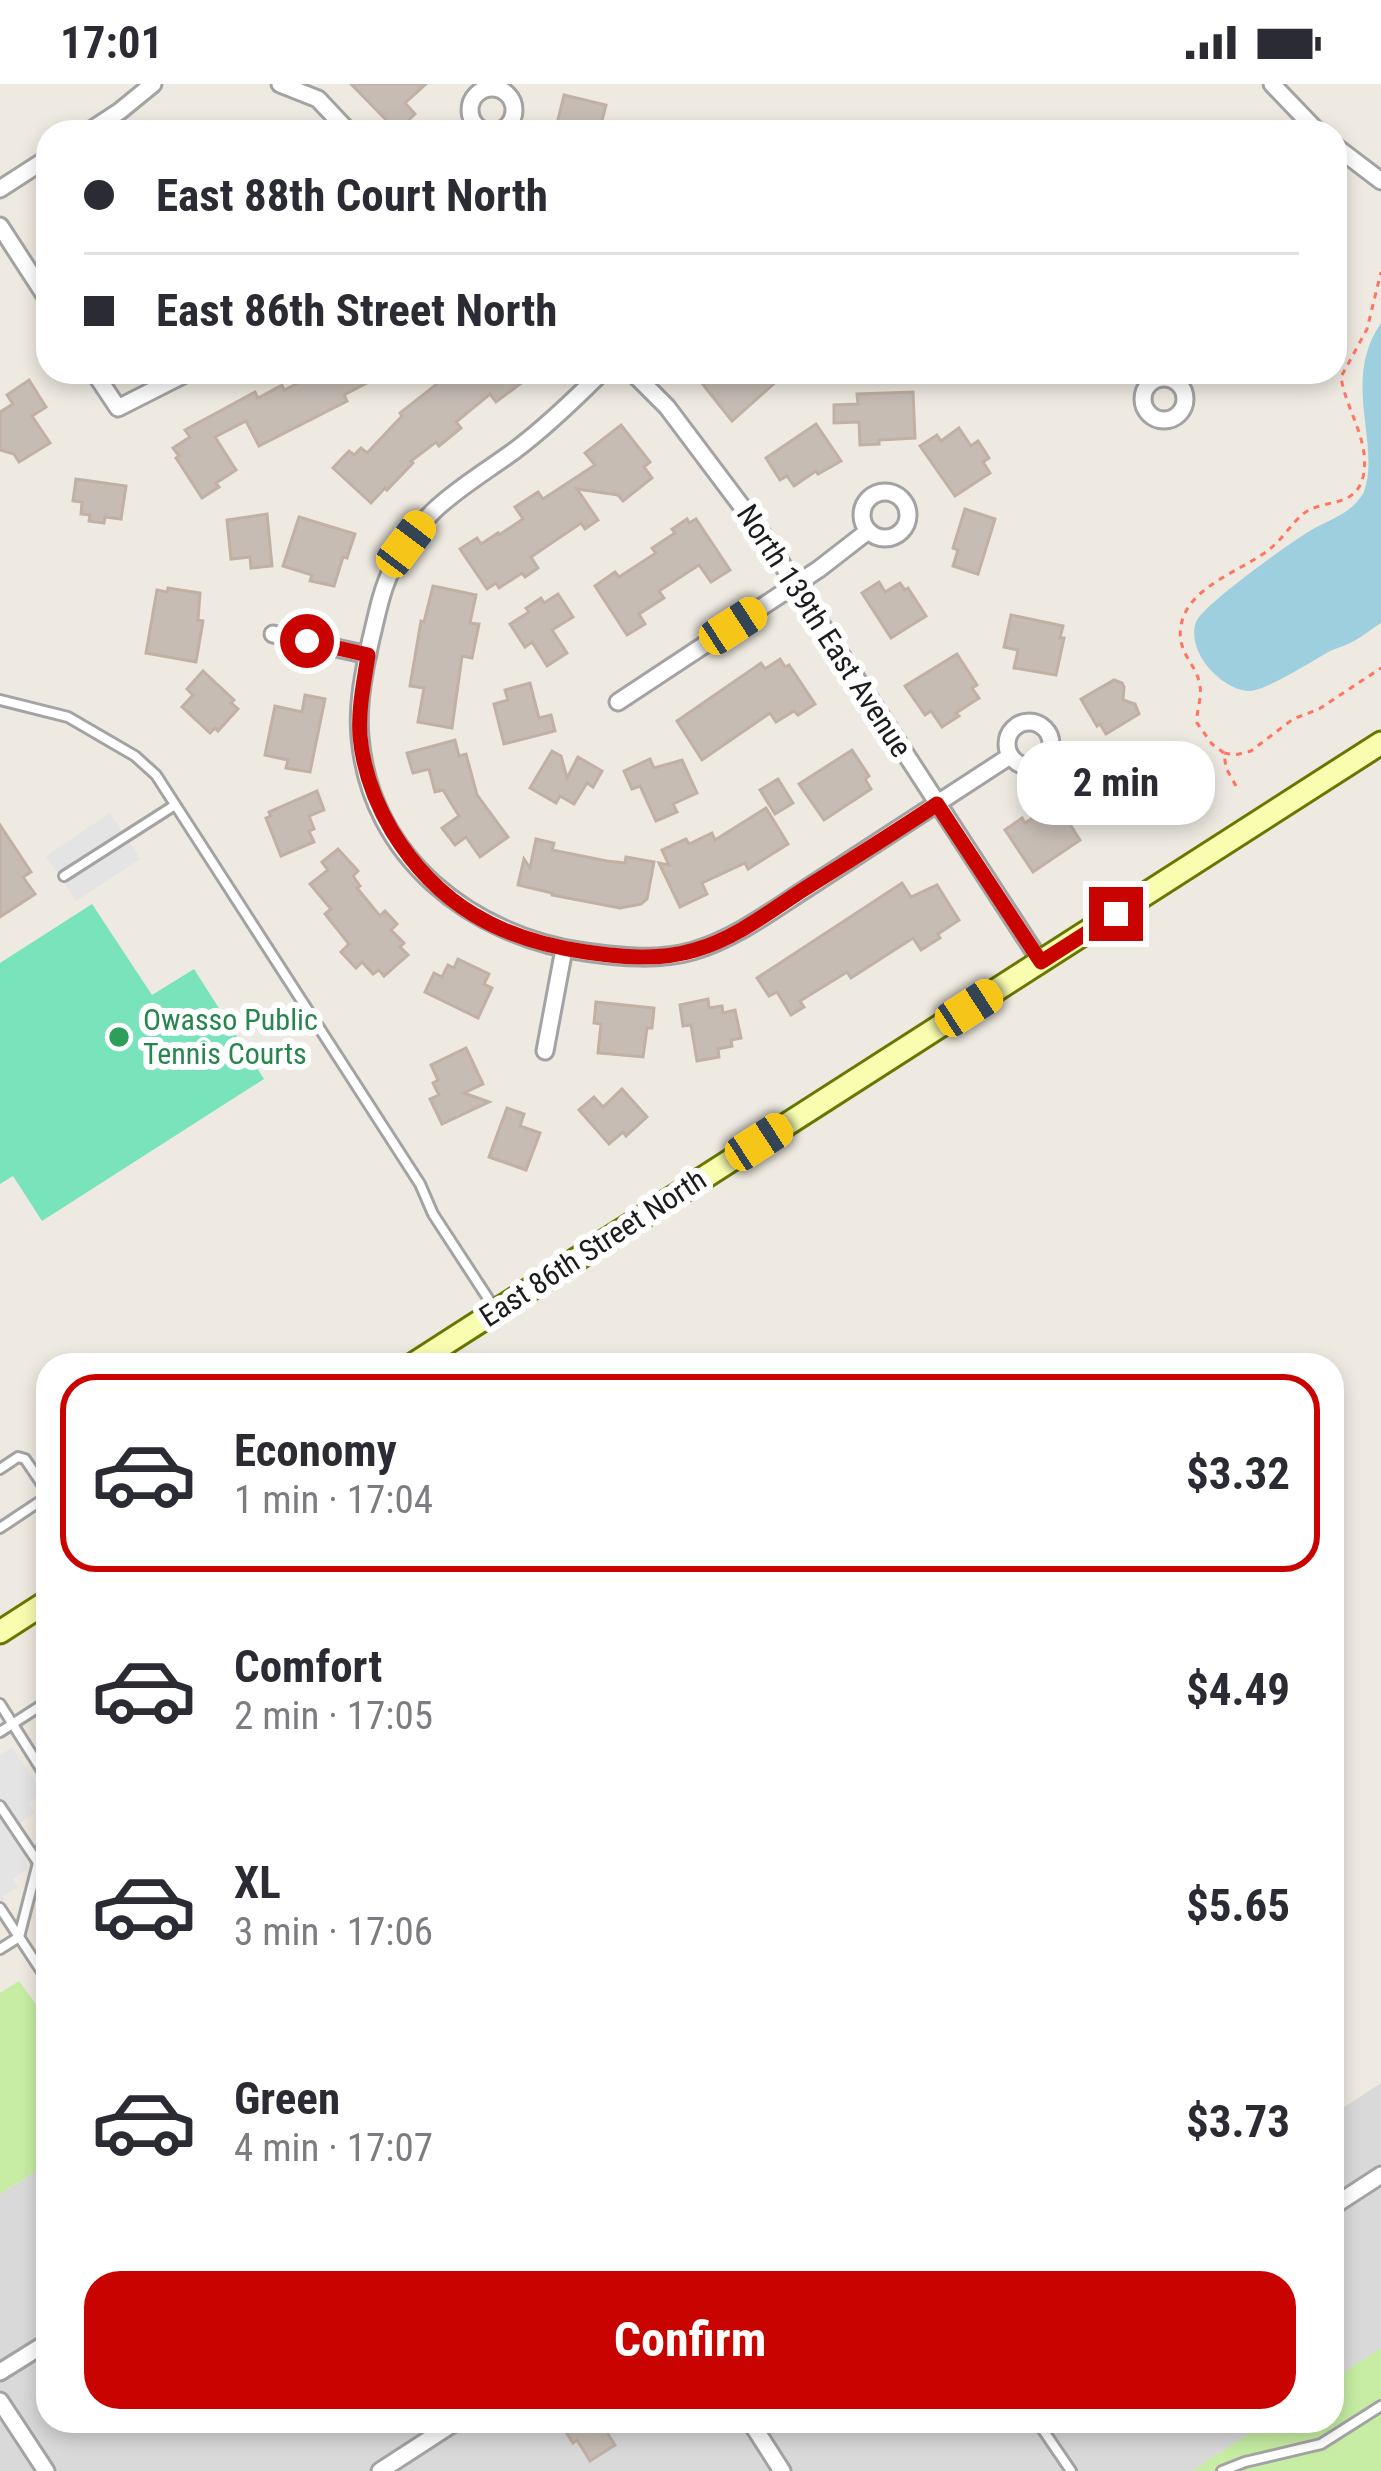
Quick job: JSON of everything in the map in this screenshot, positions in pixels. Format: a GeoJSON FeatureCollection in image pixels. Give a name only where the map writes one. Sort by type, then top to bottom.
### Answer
{"type":"FeatureCollection","features":[{"type":"Feature","properties":{"kind":"main road","name":"East 86th Street North"},"geometry":{"type":"LineString","coordinates":[[430,1353],[1381,743]]}},
{"type":"Feature","properties":{"kind":"main road"},"geometry":{"type":"LineString","coordinates":[[0,1632],[36,1609]]}},
{"type":"Feature","properties":{"kind":"street"},"geometry":{"type":"LineString","coordinates":[[106,120],[153,84]]}},
{"type":"Feature","properties":{"kind":"street"},"geometry":{"type":"LineString","coordinates":[[280,84],[318,99],[338,120]]}},
{"type":"Feature","properties":{"kind":"street"},"geometry":{"type":"LineString","coordinates":[[1272,84],[1306,120]]}},
{"type":"Feature","properties":{"kind":"street"},"geometry":{"type":"LineString","coordinates":[[1347,155],[1381,181]]}},
{"type":"Feature","properties":{"kind":"street"},"geometry":{"type":"LineString","coordinates":[[0,188],[36,166]]}},
{"type":"Feature","properties":{"kind":"street"},"geometry":{"type":"LineString","coordinates":[[0,226],[36,282]]}},
{"type":"Feature","properties":{"kind":"street"},"geometry":{"type":"LineString","coordinates":[[102,384],[118,408],[165,384]]}},
{"type":"Feature","properties":{"kind":"street"},"geometry":{"type":"LineString","coordinates":[[589,384],[514,451],[460,487],[422,522],[391,571],[368,655],[360,708],[363,760],[383,815],[429,880],[464,909],[499,929],[564,949],[628,957],[692,951],[743,930],[1010,756]]}},
{"type":"Feature","properties":{"kind":"street","name":"North 139th East Avenue"},"geometry":{"type":"LineString","coordinates":[[644,384],[722,477],[1041,962]]}},
{"type":"Feature","properties":{"kind":"street"},"geometry":{"type":"LineString","coordinates":[[617,702],[868,531]]}},
{"type":"Feature","properties":{"kind":"street"},"geometry":{"type":"LineString","coordinates":[[274,634],[368,655]]}},
{"type":"Feature","properties":{"kind":"street"},"geometry":{"type":"LineString","coordinates":[[545,1051],[564,949]]}},
{"type":"Feature","properties":{"kind":"street"},"geometry":{"type":"LineString","coordinates":[[1344,2199],[1381,2175]]}},
{"type":"Feature","properties":{"kind":"street"},"geometry":{"type":"LineString","coordinates":[[0,2372],[36,2350]]}},
{"type":"Feature","properties":{"kind":"street"},"geometry":{"type":"LineString","coordinates":[[0,2402],[46,2471]]}},
{"type":"Feature","properties":{"kind":"street"},"geometry":{"type":"LineString","coordinates":[[380,2471],[439,2433]]}},
{"type":"Feature","properties":{"kind":"street"},"geometry":{"type":"LineString","coordinates":[[757,2433],[782,2471]]}},
{"type":"Feature","properties":{"kind":"lane"},"geometry":{"type":"LineString","coordinates":[[0,700],[68,717],[99,732],[156,776],[496,1310]]}},
{"type":"Feature","properties":{"kind":"lane"},"geometry":{"type":"LineString","coordinates":[[64,876],[176,806]]}},
{"type":"Feature","properties":{"kind":"lane"},"geometry":{"type":"LineString","coordinates":[[0,1469],[18,1457],[25,1459],[36,1476]]}},
{"type":"Feature","properties":{"kind":"lane"},"geometry":{"type":"LineString","coordinates":[[0,1528],[36,1502]]}},
{"type":"Feature","properties":{"kind":"lane"},"geometry":{"type":"LineString","coordinates":[[0,1704],[36,1761]]}},
{"type":"Feature","properties":{"kind":"lane"},"geometry":{"type":"LineString","coordinates":[[0,1732],[36,1709]]}},
{"type":"Feature","properties":{"kind":"lane"},"geometry":{"type":"LineString","coordinates":[[0,1806],[36,1860]]}},
{"type":"Feature","properties":{"kind":"lane"},"geometry":{"type":"LineString","coordinates":[[0,1949],[19,1936],[36,1875]]}},
{"type":"Feature","properties":{"kind":"lane"},"geometry":{"type":"LineString","coordinates":[[0,1908],[36,1962]]}},
{"type":"Feature","properties":{"kind":"lane"},"geometry":{"type":"LineString","coordinates":[[1344,2430],[1381,2406]]}},
{"type":"Feature","properties":{"kind":"lane"},"geometry":{"type":"LineString","coordinates":[[1045,2433],[1071,2471]]}},
{"type":"Feature","properties":{"kind":"lane"},"geometry":{"type":"LineString","coordinates":[[1222,2471],[1322,2444],[1339,2433]]}},
{"type":"Feature","properties":{"kind":"path"},"geometry":{"type":"LineString","coordinates":[[1347,364],[1366,329],[1381,272]]}},
{"type":"Feature","properties":{"kind":"path"},"geometry":{"type":"LineString","coordinates":[[1343,384],[1361,437],[1360,484],[1348,498],[1303,514],[1270,549],[1200,596],[1188,607],[1180,641],[1200,683],[1197,723],[1216,747],[1235,755],[1251,752],[1293,718],[1319,710],[1381,668]]}},
{"type":"Feature","properties":{"kind":"path"},"geometry":{"type":"LineString","coordinates":[[1224,753],[1236,786]]}},
{"type":"Feature","properties":{"kind":"shaded area"},"geometry":{"type":"Polygon","coordinates":[[[110,813],[140,859],[76,901],[46,856],[110,813]]]}},
{"type":"Feature","properties":{"kind":"shaded area"},"geometry":{"type":"Polygon","coordinates":[[[12,1747],[36,1783],[36,1798],[28,1803],[34,1813],[20,1823],[27,1869],[13,1879],[18,1887],[4,1896],[0,1912],[0,1756],[12,1747]]]}},
{"type":"Feature","properties":{"kind":"shaded area"},"geometry":{"type":"Polygon","coordinates":[[[1381,2083],[1381,2348],[1344,2372],[1344,2107],[1381,2083]]]}},
{"type":"Feature","properties":{"kind":"shaded area"},"geometry":{"type":"Polygon","coordinates":[[[36,2172],[36,2433],[1250,2433],[1192,2471],[0,2471],[0,2194],[36,2172]]]}},
{"type":"Feature","properties":{"kind":"green space","name":"Owasso Public Tennis Courts"},"geometry":{"type":"Polygon","coordinates":[[[92,904],[152,995],[194,969],[264,1079],[42,1221],[13,1176],[0,1184],[0,963],[92,904]]]}},
{"type":"Feature","properties":{"kind":"green space"},"geometry":{"type":"Polygon","coordinates":[[[19,1981],[36,2004],[36,2172],[0,2194],[0,1993],[19,1981]]]}},
{"type":"Feature","properties":{"kind":"green space"},"geometry":{"type":"Polygon","coordinates":[[[1381,2348],[1381,2471],[1192,2471],[1250,2433],[1344,2433],[1344,2372],[1381,2348]]]}},
{"type":"Feature","properties":{"kind":"water"},"geometry":{"type":"Polygon","coordinates":[[[1381,323],[1381,623],[1267,686],[1238,689],[1219,678],[1202,659],[1195,625],[1204,611],[1251,572],[1348,510],[1364,492],[1368,453],[1364,367],[1381,323]]]}},
{"type":"Feature","properties":{"kind":"building"},"geometry":{"type":"Polygon","coordinates":[[[351,84],[426,84],[405,103],[415,114],[409,120],[386,120],[351,84]]]}},
{"type":"Feature","properties":{"kind":"building"},"geometry":{"type":"Polygon","coordinates":[[[564,95],[606,105],[602,120],[558,120],[564,95]]]}},
{"type":"Feature","properties":{"kind":"building"},"geometry":{"type":"Polygon","coordinates":[[[29,380],[46,407],[32,416],[50,443],[19,462],[14,454],[0,450],[0,412],[13,404],[7,395],[29,380]]]}},
{"type":"Feature","properties":{"kind":"building"},"geometry":{"type":"Polygon","coordinates":[[[296,384],[365,384],[344,395],[347,401],[259,446],[246,421],[215,437],[236,470],[202,498],[173,448],[190,437],[185,430],[255,392],[258,398],[282,385],[284,390],[296,384]]]}},
{"type":"Feature","properties":{"kind":"building"},"geometry":{"type":"Polygon","coordinates":[[[437,384],[520,384],[496,402],[490,394],[456,422],[461,428],[411,461],[371,503],[333,468],[349,451],[354,455],[361,448],[367,453],[400,413],[437,384]]]}},
{"type":"Feature","properties":{"kind":"building"},"geometry":{"type":"Polygon","coordinates":[[[703,384],[774,384],[732,421],[703,384]]]}},
{"type":"Feature","properties":{"kind":"building"},"geometry":{"type":"Polygon","coordinates":[[[913,392],[915,438],[860,445],[859,422],[834,423],[834,405],[858,404],[857,394],[913,392]]]}},
{"type":"Feature","properties":{"kind":"building"},"geometry":{"type":"Polygon","coordinates":[[[816,424],[841,461],[794,486],[787,476],[780,480],[766,458],[816,424]]]}},
{"type":"Feature","properties":{"kind":"building"},"geometry":{"type":"Polygon","coordinates":[[[621,425],[650,462],[644,467],[652,478],[623,501],[618,495],[577,489],[598,520],[585,529],[581,523],[531,557],[538,568],[525,577],[522,573],[499,588],[496,583],[487,589],[460,549],[477,538],[481,544],[499,535],[523,519],[515,507],[538,492],[543,499],[595,465],[585,453],[621,425]]]}},
{"type":"Feature","properties":{"kind":"building"},"geometry":{"type":"Polygon","coordinates":[[[959,428],[971,446],[978,441],[989,458],[983,462],[990,473],[955,496],[920,446],[937,435],[941,441],[959,428]]]}},
{"type":"Feature","properties":{"kind":"building"},"geometry":{"type":"Polygon","coordinates":[[[76,479],[126,486],[121,519],[105,517],[104,523],[89,521],[90,515],[81,514],[82,502],[73,501],[76,479]]]}},
{"type":"Feature","properties":{"kind":"building"},"geometry":{"type":"Polygon","coordinates":[[[965,509],[995,519],[978,574],[953,566],[958,550],[953,548],[965,509]]]}},
{"type":"Feature","properties":{"kind":"building"},"geometry":{"type":"Polygon","coordinates":[[[267,514],[272,566],[251,568],[250,557],[231,559],[227,520],[267,514]]]}},
{"type":"Feature","properties":{"kind":"building"},"geometry":{"type":"Polygon","coordinates":[[[299,517],[355,534],[334,586],[310,581],[312,575],[283,566],[299,517]]]}},
{"type":"Feature","properties":{"kind":"building"},"geometry":{"type":"Polygon","coordinates":[[[687,519],[689,523],[696,519],[730,570],[711,582],[699,565],[659,591],[664,598],[639,614],[645,624],[627,635],[595,586],[656,553],[652,548],[687,519]]]}},
{"type":"Feature","properties":{"kind":"building"},"geometry":{"type":"Polygon","coordinates":[[[879,582],[885,592],[900,583],[908,588],[926,616],[891,638],[862,593],[879,582]]]}},
{"type":"Feature","properties":{"kind":"building"},"geometry":{"type":"Polygon","coordinates":[[[433,586],[476,595],[470,623],[479,624],[472,658],[462,656],[452,728],[418,722],[424,688],[410,686],[421,621],[433,586]]]}},
{"type":"Feature","properties":{"kind":"building"},"geometry":{"type":"Polygon","coordinates":[[[168,588],[200,593],[198,620],[203,621],[196,662],[146,653],[157,590],[167,592],[168,588]]]}},
{"type":"Feature","properties":{"kind":"building"},"geometry":{"type":"Polygon","coordinates":[[[558,594],[573,617],[552,630],[567,653],[547,666],[532,642],[525,647],[510,624],[541,598],[544,603],[558,594]]]}},
{"type":"Feature","properties":{"kind":"building"},"geometry":{"type":"Polygon","coordinates":[[[1011,615],[1063,626],[1056,675],[1014,668],[1018,650],[1004,647],[1011,615]]]}},
{"type":"Feature","properties":{"kind":"building"},"geometry":{"type":"Polygon","coordinates":[[[957,654],[977,685],[972,688],[979,698],[942,727],[931,711],[925,715],[905,686],[957,654]]]}},
{"type":"Feature","properties":{"kind":"building"},"geometry":{"type":"Polygon","coordinates":[[[780,659],[815,704],[776,722],[770,713],[702,760],[677,721],[761,663],[765,669],[780,659]]]}},
{"type":"Feature","properties":{"kind":"building"},"geometry":{"type":"Polygon","coordinates":[[[203,671],[238,709],[218,731],[215,728],[210,733],[182,707],[193,695],[187,689],[203,671]]]}},
{"type":"Feature","properties":{"kind":"building"},"geometry":{"type":"Polygon","coordinates":[[[1114,680],[1122,683],[1123,700],[1135,704],[1139,714],[1106,734],[1081,699],[1114,680]]]}},
{"type":"Feature","properties":{"kind":"building"},"geometry":{"type":"Polygon","coordinates":[[[530,683],[539,718],[551,715],[555,731],[504,744],[494,704],[508,700],[505,690],[530,683]]]}},
{"type":"Feature","properties":{"kind":"building"},"geometry":{"type":"Polygon","coordinates":[[[305,695],[325,699],[310,772],[286,768],[288,760],[265,755],[275,706],[302,712],[305,695]]]}},
{"type":"Feature","properties":{"kind":"building"},"geometry":{"type":"Polygon","coordinates":[[[455,740],[459,756],[466,754],[477,795],[508,837],[480,857],[466,837],[455,845],[442,828],[459,816],[443,790],[435,792],[429,769],[413,773],[407,753],[455,740]]]}},
{"type":"Feature","properties":{"kind":"building"},"geometry":{"type":"Polygon","coordinates":[[[1110,747],[1145,764],[1122,811],[1084,792],[1110,747]]]}},
{"type":"Feature","properties":{"kind":"building"},"geometry":{"type":"Polygon","coordinates":[[[852,750],[869,776],[865,779],[871,789],[824,820],[799,784],[852,750]]]}},
{"type":"Feature","properties":{"kind":"building"},"geometry":{"type":"Polygon","coordinates":[[[552,751],[561,756],[567,778],[578,757],[602,771],[593,787],[587,783],[574,804],[560,796],[556,803],[530,788],[552,751]]]}},
{"type":"Feature","properties":{"kind":"building"},"geometry":{"type":"Polygon","coordinates":[[[650,759],[654,768],[682,760],[697,793],[673,804],[677,812],[656,821],[640,786],[632,789],[624,771],[650,759]]]}},
{"type":"Feature","properties":{"kind":"building"},"geometry":{"type":"Polygon","coordinates":[[[778,779],[793,803],[775,814],[760,790],[778,779]]]}},
{"type":"Feature","properties":{"kind":"building"},"geometry":{"type":"Polygon","coordinates":[[[317,791],[324,810],[309,816],[314,842],[281,856],[266,818],[269,812],[317,791]]]}},
{"type":"Feature","properties":{"kind":"building"},"geometry":{"type":"Polygon","coordinates":[[[766,808],[788,844],[748,869],[745,863],[702,883],[707,894],[680,907],[659,863],[669,865],[662,850],[712,833],[715,840],[766,808]]]}},
{"type":"Feature","properties":{"kind":"building"},"geometry":{"type":"Polygon","coordinates":[[[1045,810],[1051,819],[1062,812],[1080,840],[1033,872],[1005,830],[1045,810]]]}},
{"type":"Feature","properties":{"kind":"building"},"geometry":{"type":"Polygon","coordinates":[[[0,825],[31,872],[23,877],[35,894],[0,917],[0,825]]]}},
{"type":"Feature","properties":{"kind":"building"},"geometry":{"type":"Polygon","coordinates":[[[536,839],[554,843],[552,850],[607,861],[625,863],[626,857],[654,862],[647,899],[620,908],[518,885],[524,859],[530,868],[536,839]]]}},
{"type":"Feature","properties":{"kind":"building"},"geometry":{"type":"Polygon","coordinates":[[[338,849],[358,871],[353,876],[357,888],[380,916],[385,911],[397,924],[391,930],[404,943],[400,947],[408,955],[384,976],[379,970],[373,974],[362,962],[356,968],[341,952],[349,944],[325,914],[331,909],[310,884],[328,870],[322,862],[338,849]]]}},
{"type":"Feature","properties":{"kind":"building"},"geometry":{"type":"Polygon","coordinates":[[[902,883],[911,897],[937,885],[959,920],[921,950],[913,938],[851,978],[847,972],[800,1001],[804,1007],[791,1015],[777,992],[769,996],[757,978],[902,883]]]}},
{"type":"Feature","properties":{"kind":"building"},"geometry":{"type":"Polygon","coordinates":[[[458,959],[489,974],[484,984],[492,988],[478,1018],[425,992],[434,973],[442,977],[458,959]]]}},
{"type":"Feature","properties":{"kind":"building"},"geometry":{"type":"Polygon","coordinates":[[[708,999],[709,1008],[722,1006],[723,1013],[735,1010],[741,1038],[718,1049],[719,1057],[697,1061],[691,1025],[683,1026],[680,1005],[708,999]]]}},
{"type":"Feature","properties":{"kind":"building"},"geometry":{"type":"Polygon","coordinates":[[[596,1002],[654,1008],[643,1057],[598,1053],[601,1024],[594,1023],[596,1002]]]}},
{"type":"Feature","properties":{"kind":"building"},"geometry":{"type":"Polygon","coordinates":[[[466,1048],[483,1084],[464,1093],[489,1102],[442,1124],[430,1099],[439,1095],[431,1065],[466,1048]]]}},
{"type":"Feature","properties":{"kind":"building"},"geometry":{"type":"Polygon","coordinates":[[[622,1089],[647,1117],[609,1144],[579,1110],[594,1097],[603,1107],[622,1089]]]}},
{"type":"Feature","properties":{"kind":"building"},"geometry":{"type":"Polygon","coordinates":[[[507,1108],[524,1114],[520,1126],[540,1133],[526,1170],[489,1157],[507,1108]]]}},
{"type":"Feature","properties":{"kind":"building"},"geometry":{"type":"Polygon","coordinates":[[[567,2433],[608,2433],[615,2445],[590,2461],[577,2440],[573,2443],[567,2433]]]}},
{"type":"Feature","properties":{"kind":"place","name":"Owasso Public Tennis Courts"},"geometry":{"type":"Point","coordinates":[119,1037]}},
{"type":"Feature","properties":{"kind":"route"},"geometry":{"type":"LineString","coordinates":[[307,641],[368,655],[360,708],[363,760],[383,815],[400,844],[444,895],[520,937],[564,949],[628,957],[692,951],[743,930],[937,804],[1041,962],[1116,914]]}}]}
